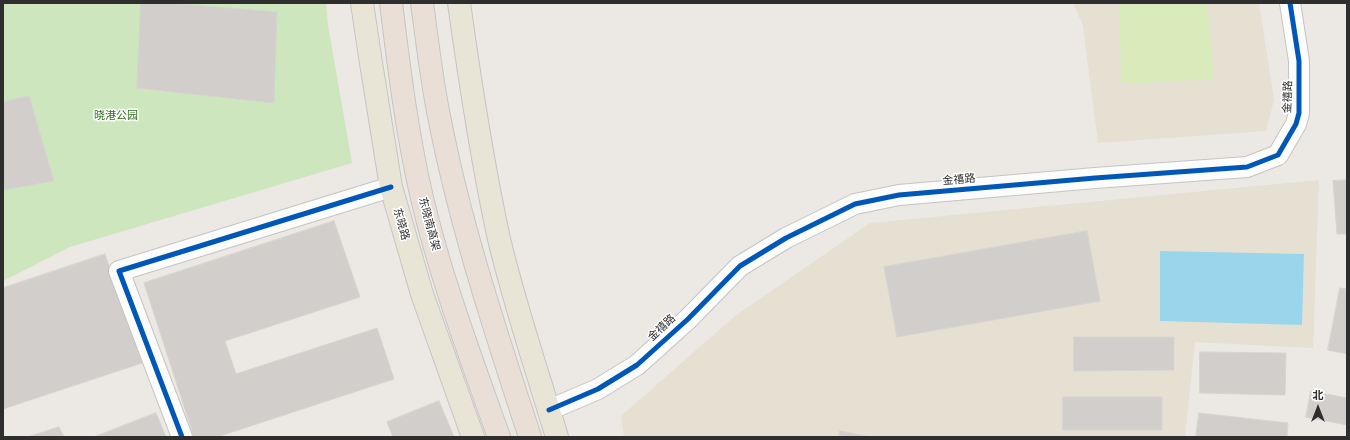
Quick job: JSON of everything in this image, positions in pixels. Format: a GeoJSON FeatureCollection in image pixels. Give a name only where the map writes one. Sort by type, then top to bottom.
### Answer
{"type":"FeatureCollection","features":[{"type":"Feature","properties":{"kind":"highway","name":"东晓南高架"},"geometry":{"type":"LineString","coordinates":[[391,3],[408,130],[430,231],[458,322],[498,437]]}},
{"type":"Feature","properties":{"kind":"highway"},"geometry":{"type":"LineString","coordinates":[[422,3],[438,112],[458,196],[524,437]]}},
{"type":"Feature","properties":{"kind":"highway"},"geometry":{"type":"LineString","coordinates":[[431,3],[437,66],[447,136],[458,196]]}},
{"type":"Feature","properties":{"kind":"highway"},"geometry":{"type":"LineString","coordinates":[[488,307],[530,437]]}},
{"type":"Feature","properties":{"kind":"main road","name":"东晓路"},"geometry":{"type":"LineString","coordinates":[[362,3],[370,63],[391,187],[422,294],[473,437]]}},
{"type":"Feature","properties":{"kind":"main road"},"geometry":{"type":"LineString","coordinates":[[460,3],[476,116],[500,240],[524,331],[557,437]]}},
{"type":"Feature","properties":{"kind":"street","name":"金禧路"},"geometry":{"type":"LineString","coordinates":[[549,410],[598,389],[636,365],[688,318],[740,266],[786,238],[855,204],[899,195],[1247,167],[1278,155],[1296,124],[1299,113],[1298,61],[1290,3]]}},
{"type":"Feature","properties":{"kind":"street"},"geometry":{"type":"LineString","coordinates":[[182,437],[119,271],[391,187]]}},
{"type":"Feature","properties":{"kind":"shaded area"},"geometry":{"type":"Polygon","coordinates":[[[1073,3],[1259,3],[1274,100],[1266,131],[1098,143],[1083,26],[1073,3]]]}},
{"type":"Feature","properties":{"kind":"shaded area"},"geometry":{"type":"Polygon","coordinates":[[[1319,180],[1313,348],[1195,342],[1185,437],[624,437],[621,416],[735,316],[870,223],[1319,180]]]}},
{"type":"Feature","properties":{"kind":"green space","name":"晓港公园"},"geometry":{"type":"Polygon","coordinates":[[[3,3],[326,3],[328,25],[352,163],[70,247],[3,281],[3,3]]]}},
{"type":"Feature","properties":{"kind":"green space"},"geometry":{"type":"Polygon","coordinates":[[[1119,3],[1207,3],[1214,79],[1121,84],[1119,3]]]}},
{"type":"Feature","properties":{"kind":"water"},"geometry":{"type":"Polygon","coordinates":[[[1160,251],[1304,254],[1302,325],[1160,321],[1160,251]]]}},
{"type":"Feature","properties":{"kind":"building"},"geometry":{"type":"Polygon","coordinates":[[[141,3],[168,3],[277,12],[274,103],[137,88],[141,3]]]}},
{"type":"Feature","properties":{"kind":"building"},"geometry":{"type":"Polygon","coordinates":[[[29,96],[54,181],[3,190],[3,102],[29,96]]]}},
{"type":"Feature","properties":{"kind":"building"},"geometry":{"type":"Polygon","coordinates":[[[1347,180],[1347,234],[1337,234],[1333,181],[1347,180]]]}},
{"type":"Feature","properties":{"kind":"building"},"geometry":{"type":"Polygon","coordinates":[[[334,221],[360,297],[225,341],[236,374],[377,328],[394,379],[217,437],[194,437],[144,283],[334,221]]]}},
{"type":"Feature","properties":{"kind":"building"},"geometry":{"type":"Polygon","coordinates":[[[1087,231],[1100,301],[897,337],[884,267],[1087,231]]]}},
{"type":"Feature","properties":{"kind":"building"},"geometry":{"type":"Polygon","coordinates":[[[105,254],[142,363],[3,409],[3,288],[105,254]]]}},
{"type":"Feature","properties":{"kind":"building"},"geometry":{"type":"Polygon","coordinates":[[[1340,288],[1347,289],[1347,354],[1328,350],[1340,288]]]}},
{"type":"Feature","properties":{"kind":"building"},"geometry":{"type":"Polygon","coordinates":[[[1074,337],[1174,337],[1174,370],[1074,371],[1074,337]]]}},
{"type":"Feature","properties":{"kind":"building"},"geometry":{"type":"Polygon","coordinates":[[[1200,352],[1286,353],[1285,395],[1200,393],[1200,352]]]}},
{"type":"Feature","properties":{"kind":"building"},"geometry":{"type":"Polygon","coordinates":[[[1311,391],[1347,398],[1347,425],[1306,417],[1311,391]]]}},
{"type":"Feature","properties":{"kind":"building"},"geometry":{"type":"Polygon","coordinates":[[[1063,397],[1162,397],[1162,430],[1063,430],[1063,397]]]}},
{"type":"Feature","properties":{"kind":"building"},"geometry":{"type":"Polygon","coordinates":[[[439,401],[454,437],[393,437],[387,422],[439,401]]]}},
{"type":"Feature","properties":{"kind":"building"},"geometry":{"type":"Polygon","coordinates":[[[156,413],[166,437],[94,437],[156,413]]]}},
{"type":"Feature","properties":{"kind":"building"},"geometry":{"type":"Polygon","coordinates":[[[1199,413],[1288,423],[1287,437],[1196,437],[1199,413]]]}},
{"type":"Feature","properties":{"kind":"building"},"geometry":{"type":"Polygon","coordinates":[[[59,427],[64,437],[28,437],[59,427]]]}},
{"type":"Feature","properties":{"kind":"building"},"geometry":{"type":"Polygon","coordinates":[[[840,431],[871,437],[839,437],[840,431]]]}},
{"type":"Feature","properties":{"kind":"cycle path"},"geometry":{"type":"LineString","coordinates":[[549,410],[598,389],[637,365],[688,319],[740,266],[786,238],[855,204],[899,195],[1095,178],[1247,167],[1278,155],[1296,124],[1299,113],[1299,61],[1290,3]]}},
{"type":"Feature","properties":{"kind":"cycle path"},"geometry":{"type":"LineString","coordinates":[[182,437],[119,271],[391,187]]}}]}
